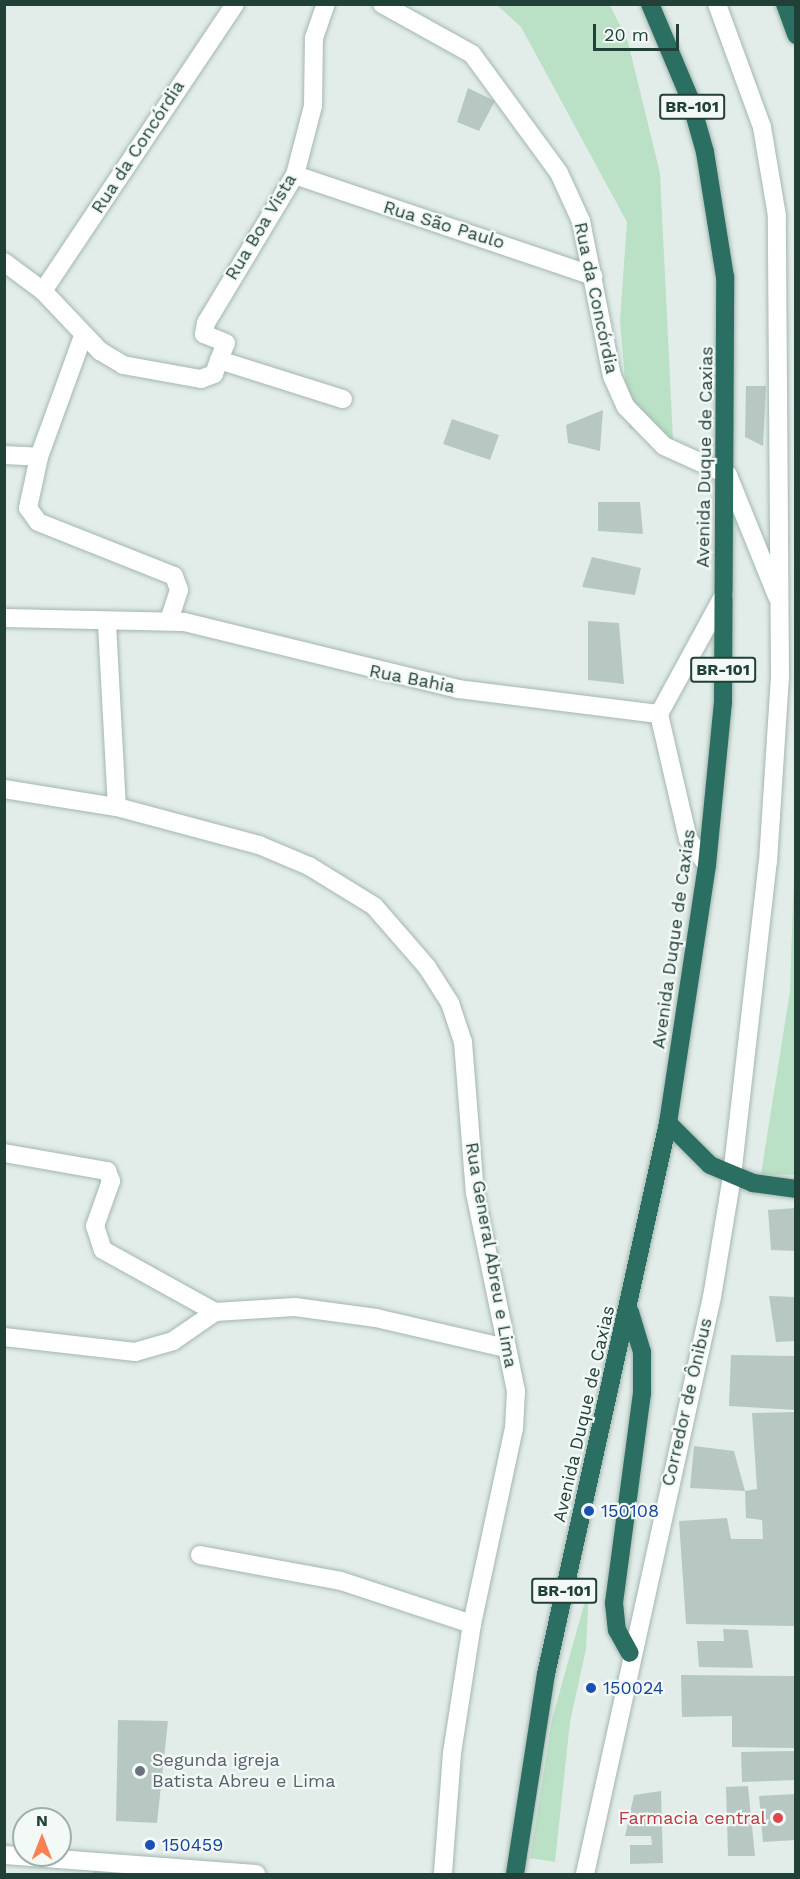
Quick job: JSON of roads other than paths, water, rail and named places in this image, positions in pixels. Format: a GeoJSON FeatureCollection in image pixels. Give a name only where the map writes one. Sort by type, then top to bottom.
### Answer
{"type":"FeatureCollection","features":[{"type":"Feature","properties":{"kind":"highway","name":"Avenida Duque de Caxias"},"geometry":{"type":"LineString","coordinates":[[515,1875],[546,1674],[630,1312],[668,1124],[707,865],[723,703],[728,475],[725,277],[716,214],[690,99],[650,4]]}},
{"type":"Feature","properties":{"kind":"highway"},"geometry":{"type":"LineString","coordinates":[[785,4],[795,35]]}},
{"type":"Feature","properties":{"kind":"highway"},"geometry":{"type":"LineString","coordinates":[[668,1124],[710,1166],[732,1176],[795,1189]]}},
{"type":"Feature","properties":{"kind":"highway"},"geometry":{"type":"LineString","coordinates":[[630,1312],[642,1353],[642,1393],[614,1603],[616,1630],[630,1653]]}},
{"type":"Feature","properties":{"kind":"street","name":"Rua da Concórdia"},"geometry":{"type":"LineString","coordinates":[[43,291],[235,4]]}},
{"type":"Feature","properties":{"kind":"street","name":"Rua Boa Vista"},"geometry":{"type":"LineString","coordinates":[[219,360],[226,343],[204,334],[206,324],[294,175],[313,106],[314,38],[326,4]]}},
{"type":"Feature","properties":{"kind":"street","name":"Rua da Concórdia"},"geometry":{"type":"LineString","coordinates":[[382,4],[446,36],[493,76],[559,173],[581,220],[594,276],[612,376],[626,407],[664,446],[728,475]]}},
{"type":"Feature","properties":{"kind":"street","name":"Corredor de Ônibus"},"geometry":{"type":"LineString","coordinates":[[585,1875],[630,1653],[712,1297],[732,1176],[768,862],[780,605],[777,216],[762,127],[717,4]]}},
{"type":"Feature","properties":{"kind":"street","name":"Rua São Paulo"},"geometry":{"type":"LineString","coordinates":[[294,175],[594,276]]}},
{"type":"Feature","properties":{"kind":"street"},"geometry":{"type":"LineString","coordinates":[[4,262],[43,291],[83,336],[123,364],[178,379],[209,378],[219,360],[344,399]]}},
{"type":"Feature","properties":{"kind":"street"},"geometry":{"type":"LineString","coordinates":[[83,336],[39,457],[28,497],[32,516],[174,576],[178,596],[169,621]]}},
{"type":"Feature","properties":{"kind":"street"},"geometry":{"type":"LineString","coordinates":[[4,455],[39,457]]}},
{"type":"Feature","properties":{"kind":"street"},"geometry":{"type":"LineString","coordinates":[[728,475],[780,605]]}},
{"type":"Feature","properties":{"kind":"street"},"geometry":{"type":"LineString","coordinates":[[707,865],[688,839],[659,714],[724,595]]}},
{"type":"Feature","properties":{"kind":"street","name":"Rua Bahia"},"geometry":{"type":"LineString","coordinates":[[4,618],[107,624],[169,621],[458,689],[659,714]]}},
{"type":"Feature","properties":{"kind":"street"},"geometry":{"type":"LineString","coordinates":[[107,624],[117,807]]}},
{"type":"Feature","properties":{"kind":"street","name":"Rua General Abreu e Lima"},"geometry":{"type":"LineString","coordinates":[[4,789],[117,807],[259,845],[309,866],[374,906],[427,967],[450,1003],[463,1042],[475,1193],[516,1391],[514,1428],[472,1624],[452,1753],[443,1875]]}},
{"type":"Feature","properties":{"kind":"street"},"geometry":{"type":"LineString","coordinates":[[4,1153],[107,1171],[111,1181],[95,1226],[103,1250],[215,1312]]}},
{"type":"Feature","properties":{"kind":"street"},"geometry":{"type":"LineString","coordinates":[[4,1337],[135,1352],[173,1341],[215,1312],[294,1307],[376,1318],[506,1348]]}},
{"type":"Feature","properties":{"kind":"street"},"geometry":{"type":"LineString","coordinates":[[200,1555],[341,1581],[472,1624]]}},
{"type":"Feature","properties":{"kind":"street"},"geometry":{"type":"LineString","coordinates":[[4,1855],[256,1875]]}},
{"type":"Feature","properties":{"kind":"place","name":"150108"},"geometry":{"type":"Point","coordinates":[589,1511]}},
{"type":"Feature","properties":{"kind":"place","name":"150024"},"geometry":{"type":"Point","coordinates":[591,1688]}},
{"type":"Feature","properties":{"kind":"place","name":"Segunda igreja Batista Abreu e Lima"},"geometry":{"type":"Point","coordinates":[140,1771]}},
{"type":"Feature","properties":{"kind":"place","name":"Farmacia central"},"geometry":{"type":"Point","coordinates":[778,1818]}},
{"type":"Feature","properties":{"kind":"place","name":"150459"},"geometry":{"type":"Point","coordinates":[150,1845]}}]}
